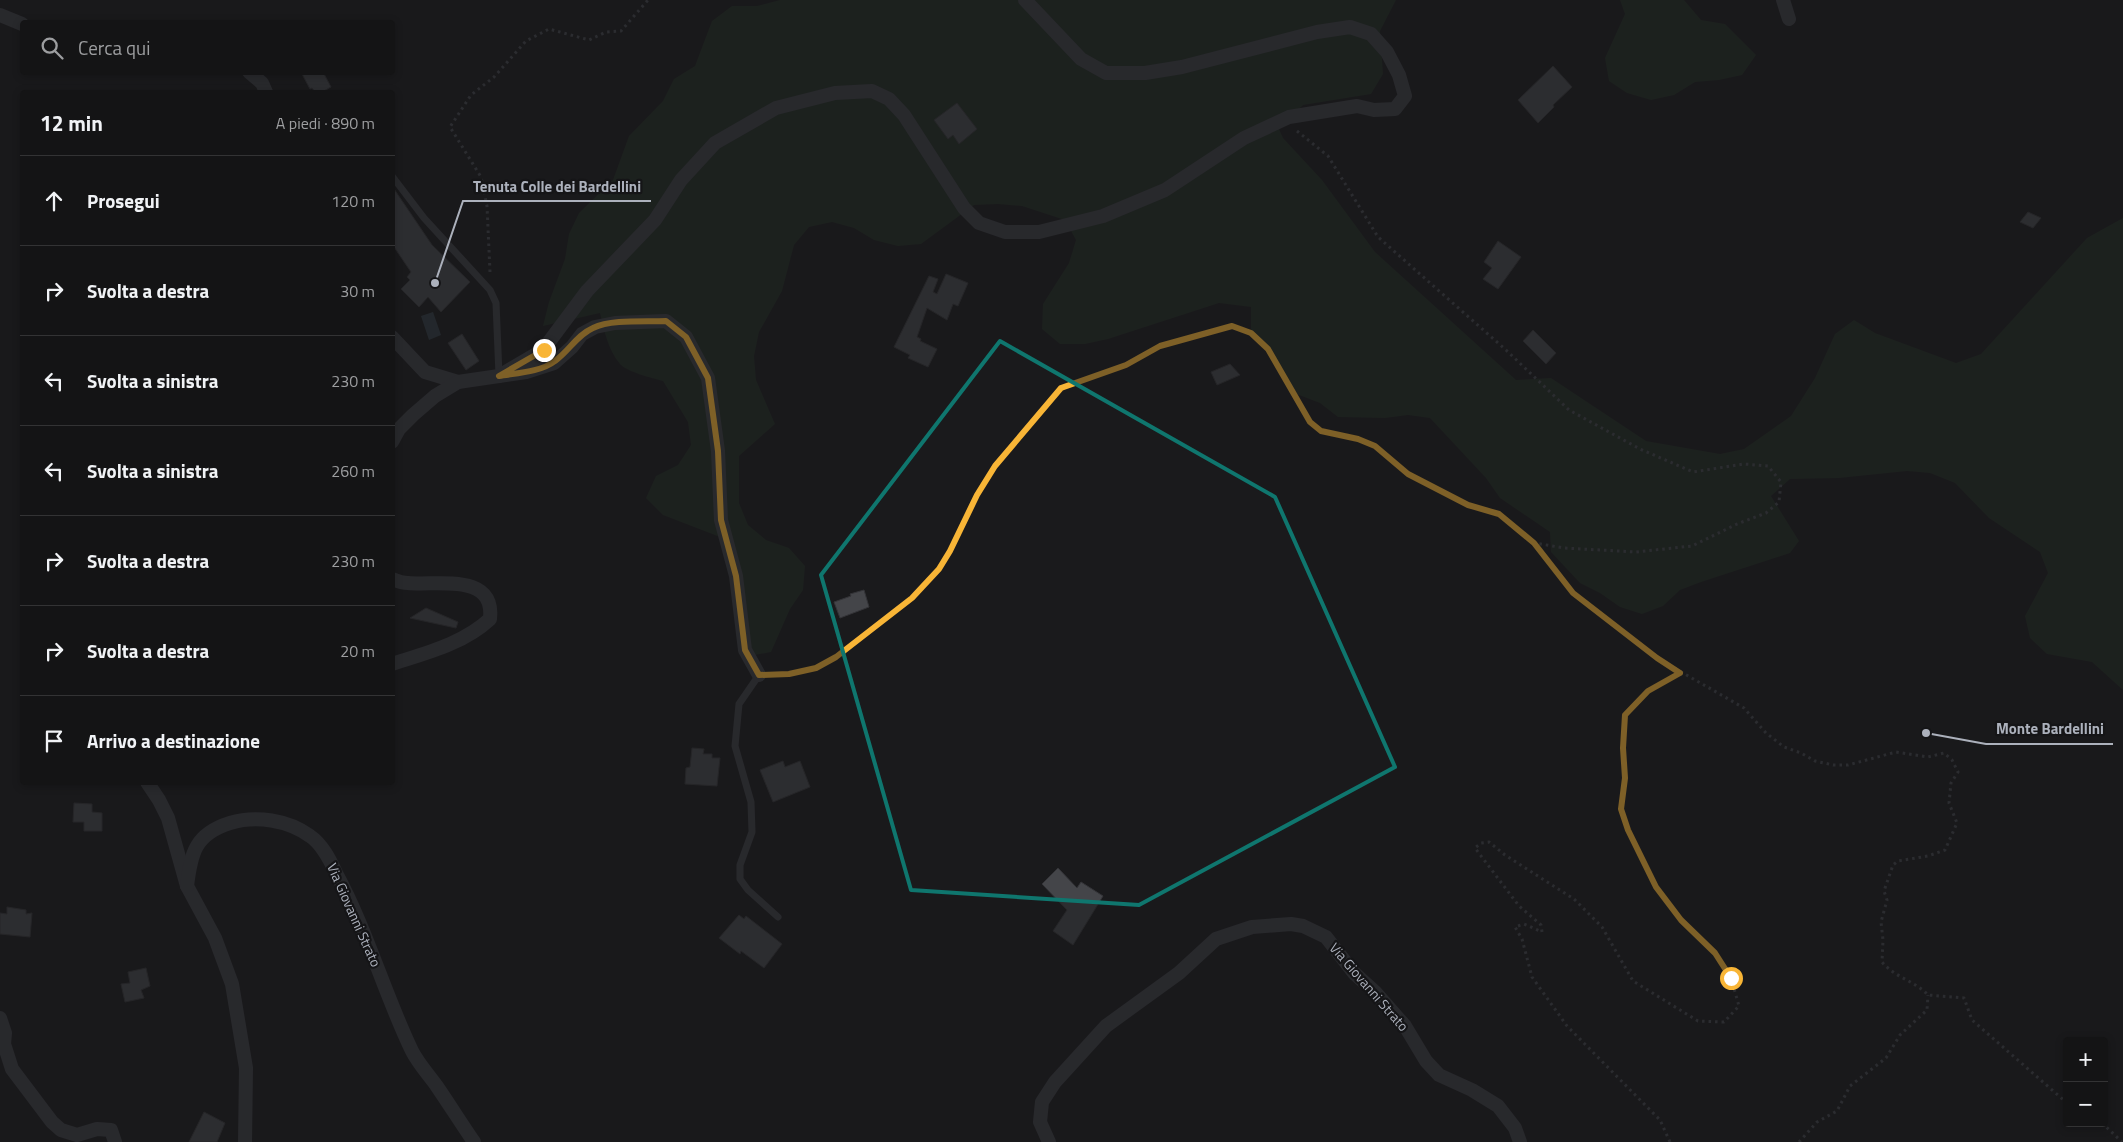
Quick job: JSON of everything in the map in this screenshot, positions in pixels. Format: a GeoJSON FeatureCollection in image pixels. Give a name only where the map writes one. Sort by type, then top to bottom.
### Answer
{"type":"FeatureCollection","features":[{"type":"Feature","properties":{"kind":"street"},"geometry":{"type":"LineString","coordinates":[[499,376],[544,350],[586,291],[655,220],[681,180],[715,143],[776,108],[835,93],[872,92],[889,99],[904,115],[964,208],[979,223],[1005,232],[1039,232],[1103,216],[1165,190],[1244,138],[1289,118],[1357,106],[1374,110],[1395,109],[1405,96],[1399,75],[1387,52],[1371,34],[1350,28],[1317,32],[1182,67],[1145,73],[1106,73],[1081,59],[1025,0]]}},
{"type":"Feature","properties":{"kind":"street"},"geometry":{"type":"LineString","coordinates":[[1783,0],[1789,19]]}},
{"type":"Feature","properties":{"kind":"street"},"geometry":{"type":"LineString","coordinates":[[0,15],[20,23]]}},
{"type":"Feature","properties":{"kind":"street"},"geometry":{"type":"LineString","coordinates":[[252,75],[262,83],[265,90]]}},
{"type":"Feature","properties":{"kind":"street"},"geometry":{"type":"LineString","coordinates":[[395,436],[399,429],[413,415],[435,396],[458,382],[526,372],[554,363],[572,347],[582,334],[595,327],[615,323],[666,321],[686,337],[708,378],[718,451],[721,520],[736,576],[745,650],[759,675]]}},
{"type":"Feature","properties":{"kind":"street"},"geometry":{"type":"LineString","coordinates":[[395,340],[425,372],[458,382]]}},
{"type":"Feature","properties":{"kind":"street"},"geometry":{"type":"LineString","coordinates":[[395,580],[406,583],[461,584],[479,590],[488,598],[491,609],[490,619],[478,630],[418,656],[395,663]]}},
{"type":"Feature","properties":{"kind":"street"},"geometry":{"type":"LineString","coordinates":[[149,785],[168,818],[187,886],[215,938],[232,984],[246,1068],[244,1142]]}},
{"type":"Feature","properties":{"kind":"street","name":"Via Giovanni Strato"},"geometry":{"type":"LineString","coordinates":[[187,886],[190,859],[196,848],[213,829],[225,824],[250,818],[274,820],[311,836],[327,856],[348,894],[413,1053],[474,1142]]}},
{"type":"Feature","properties":{"kind":"street","name":"Via Giovanni Strato"},"geometry":{"type":"LineString","coordinates":[[1049,1142],[1040,1122],[1042,1102],[1054,1082],[1106,1026],[1179,973],[1216,939],[1252,927],[1290,924],[1303,926],[1326,938],[1354,973],[1375,992],[1405,1026],[1426,1061],[1439,1075],[1472,1090],[1498,1106],[1515,1128],[1520,1142]]}},
{"type":"Feature","properties":{"kind":"street"},"geometry":{"type":"LineString","coordinates":[[0,1018],[5,1033],[4,1044],[12,1069],[52,1122],[61,1130],[77,1135],[97,1129],[111,1130],[115,1142]]}},
{"type":"Feature","properties":{"kind":"lane"},"geometry":{"type":"LineString","coordinates":[[395,180],[424,218],[463,263],[490,290],[496,302],[499,376]]}},
{"type":"Feature","properties":{"kind":"lane"},"geometry":{"type":"LineString","coordinates":[[759,675],[739,704],[735,746],[751,802],[752,832],[740,865],[740,879],[748,890],[778,917]]}},
{"type":"Feature","properties":{"kind":"path"},"geometry":{"type":"LineString","coordinates":[[490,290],[487,206],[481,177],[450,127],[471,95],[494,78],[526,40],[549,29],[589,40],[606,32],[621,31],[648,0]]}},
{"type":"Feature","properties":{"kind":"path"},"geometry":{"type":"LineString","coordinates":[[1289,118],[1299,133],[1328,156],[1378,237],[1506,350],[1569,410],[1640,449],[1693,472],[1744,464],[1768,466],[1781,482],[1779,502],[1766,513],[1737,524],[1692,546],[1636,552],[1564,548],[1534,543]]}},
{"type":"Feature","properties":{"kind":"path"},"geometry":{"type":"LineString","coordinates":[[759,675],[789,674],[816,668],[836,657],[912,598],[939,569],[950,551],[977,495],[995,466],[1061,388],[1126,365],[1160,346],[1232,326],[1251,333],[1268,349],[1310,422],[1321,431],[1358,439],[1375,446],[1408,474],[1468,505],[1499,514],[1534,543],[1573,593],[1657,658],[1680,673],[1744,708],[1766,733],[1784,747],[1816,761],[1833,765],[1848,765],[1896,752],[1928,757],[1944,754],[1952,760],[1958,772],[1951,783],[1949,804],[1958,823],[1945,850],[1928,856],[1898,861],[1893,865],[1884,891],[1887,900],[1881,922],[1883,940],[1882,962],[1905,980],[1919,986],[1928,995],[1964,998],[1972,1020],[2063,1100]]}},
{"type":"Feature","properties":{"kind":"path"},"geometry":{"type":"LineString","coordinates":[[1670,1142],[1660,1120],[1567,1026],[1532,977],[1522,939],[1514,928],[1524,924],[1542,932],[1541,925],[1518,906],[1475,848],[1481,843],[1489,842],[1512,860],[1574,899],[1602,927],[1633,981],[1698,1021],[1724,1022],[1739,1006],[1731,978],[1715,953],[1681,920],[1656,887],[1628,830],[1621,809],[1625,778],[1623,748],[1625,715],[1648,691],[1680,673]]}},
{"type":"Feature","properties":{"kind":"path"},"geometry":{"type":"LineString","coordinates":[[1799,1142],[1817,1122],[1837,1112],[1850,1086],[1886,1058],[1900,1035],[1927,1010],[1928,995]]}},
{"type":"Feature","properties":{"kind":"path"},"geometry":{"type":"LineString","coordinates":[[2106,1127],[2122,1142]]}},
{"type":"Feature","properties":{"kind":"highlighted area"},"geometry":{"type":"Polygon","coordinates":[[[1000,341],[1275,497],[1395,767],[1139,905],[911,890],[821,575],[1000,341]]]}},
{"type":"Feature","properties":{"kind":"shaded area"},"geometry":{"type":"Polygon","coordinates":[[[780,0],[1396,0],[1380,31],[1383,74],[1371,94],[1303,105],[1279,129],[1283,138],[1322,180],[1375,252],[1516,380],[1551,378],[1646,441],[1720,454],[1744,449],[1791,416],[1815,378],[1835,334],[1854,320],[1875,333],[1956,363],[1981,354],[2087,238],[2123,218],[2123,690],[2092,662],[2047,654],[2030,638],[2025,616],[2048,573],[2040,552],[1989,518],[1955,483],[1930,473],[1907,471],[1839,478],[1790,479],[1771,496],[1799,541],[1790,553],[1680,590],[1663,606],[1642,614],[1620,607],[1600,593],[1580,583],[1551,552],[1550,532],[1500,498],[1486,478],[1430,418],[1408,415],[1385,418],[1338,417],[1320,403],[1294,393],[1268,349],[1251,333],[1251,307],[1219,303],[1108,339],[1085,344],[1060,344],[1042,329],[1043,304],[1069,263],[1076,240],[1065,220],[1022,206],[998,204],[974,205],[921,244],[898,246],[874,240],[854,228],[832,222],[809,227],[794,245],[782,291],[759,332],[754,356],[756,380],[775,424],[739,456],[739,503],[748,525],[766,540],[789,548],[805,566],[803,590],[790,609],[771,652],[749,656],[733,542],[663,515],[646,498],[656,476],[678,465],[691,445],[688,422],[663,381],[634,372],[620,364],[609,346],[600,313],[543,326],[549,302],[565,259],[569,234],[579,213],[613,180],[629,136],[663,101],[674,79],[695,66],[712,21],[732,6],[757,6],[780,0]]]}},
{"type":"Feature","properties":{"kind":"shaded area"},"geometry":{"type":"Polygon","coordinates":[[[1620,0],[1684,0],[1701,20],[1725,24],[1756,55],[1742,75],[1719,80],[1695,82],[1674,95],[1651,100],[1627,93],[1609,81],[1605,58],[1625,14],[1620,0]]]}},
{"type":"Feature","properties":{"kind":"shaded area"},"geometry":{"type":"Polygon","coordinates":[[[433,312],[441,335],[429,340],[421,316],[433,312]]]}},
{"type":"Feature","properties":{"kind":"building"},"geometry":{"type":"Polygon","coordinates":[[[1553,66],[1572,87],[1538,123],[1518,100],[1553,66]]]}},
{"type":"Feature","properties":{"kind":"building"},"geometry":{"type":"Polygon","coordinates":[[[303,75],[325,75],[331,87],[326,90],[310,89],[303,75]]]}},
{"type":"Feature","properties":{"kind":"building"},"geometry":{"type":"Polygon","coordinates":[[[957,103],[977,129],[959,144],[953,135],[948,139],[934,120],[957,103]]]}},
{"type":"Feature","properties":{"kind":"building"},"geometry":{"type":"Polygon","coordinates":[[[395,190],[432,245],[470,282],[441,312],[428,297],[419,307],[401,289],[410,280],[407,277],[411,272],[395,248],[395,190]]]}},
{"type":"Feature","properties":{"kind":"building"},"geometry":{"type":"Polygon","coordinates":[[[2028,212],[2041,218],[2033,228],[2020,222],[2028,212]]]}},
{"type":"Feature","properties":{"kind":"building"},"geometry":{"type":"Polygon","coordinates":[[[1498,241],[1521,257],[1498,289],[1483,279],[1492,268],[1484,262],[1498,241]]]}},
{"type":"Feature","properties":{"kind":"building"},"geometry":{"type":"Polygon","coordinates":[[[946,274],[968,283],[958,306],[953,304],[947,320],[927,308],[917,337],[921,339],[920,341],[937,349],[928,367],[908,358],[910,355],[894,347],[929,276],[938,279],[933,292],[937,294],[946,274]]]}},
{"type":"Feature","properties":{"kind":"building"},"geometry":{"type":"Polygon","coordinates":[[[1533,330],[1556,353],[1546,364],[1523,341],[1533,330]]]}},
{"type":"Feature","properties":{"kind":"building"},"geometry":{"type":"Polygon","coordinates":[[[462,334],[479,361],[466,370],[448,343],[462,334]]]}},
{"type":"Feature","properties":{"kind":"building"},"geometry":{"type":"Polygon","coordinates":[[[1230,364],[1240,375],[1217,385],[1211,372],[1230,364]]]}},
{"type":"Feature","properties":{"kind":"building"},"geometry":{"type":"Polygon","coordinates":[[[864,590],[869,607],[840,618],[834,602],[864,590]]]}},
{"type":"Feature","properties":{"kind":"building"},"geometry":{"type":"Polygon","coordinates":[[[426,608],[458,622],[456,628],[410,618],[426,608]]]}},
{"type":"Feature","properties":{"kind":"building"},"geometry":{"type":"Polygon","coordinates":[[[692,748],[704,749],[703,754],[712,754],[712,758],[720,758],[717,786],[685,784],[686,768],[690,767],[692,748]]]}},
{"type":"Feature","properties":{"kind":"building"},"geometry":{"type":"Polygon","coordinates":[[[783,761],[785,767],[800,761],[810,787],[773,802],[760,770],[783,761]]]}},
{"type":"Feature","properties":{"kind":"building"},"geometry":{"type":"Polygon","coordinates":[[[74,803],[92,804],[92,812],[102,813],[102,831],[84,831],[84,822],[73,822],[74,803]]]}},
{"type":"Feature","properties":{"kind":"building"},"geometry":{"type":"Polygon","coordinates":[[[1058,868],[1077,888],[1081,882],[1103,896],[1073,945],[1053,931],[1067,910],[1042,884],[1058,868]]]}},
{"type":"Feature","properties":{"kind":"building"},"geometry":{"type":"Polygon","coordinates":[[[7,907],[26,910],[26,914],[32,913],[30,937],[0,934],[0,913],[7,914],[7,907]]]}},
{"type":"Feature","properties":{"kind":"building"},"geometry":{"type":"Polygon","coordinates":[[[739,915],[744,919],[746,916],[782,944],[764,968],[741,951],[740,954],[719,938],[739,915]]]}},
{"type":"Feature","properties":{"kind":"building"},"geometry":{"type":"Polygon","coordinates":[[[146,968],[150,986],[141,990],[144,998],[125,1002],[121,984],[130,983],[128,972],[146,968]]]}},
{"type":"Feature","properties":{"kind":"building"},"geometry":{"type":"Polygon","coordinates":[[[204,1112],[225,1123],[217,1142],[189,1142],[204,1112]]]}},
{"type":"Feature","properties":{"kind":"place","name":"Tenuta Colle dei Bardellini"},"geometry":{"type":"Point","coordinates":[435,283]}},
{"type":"Feature","properties":{"kind":"place","name":"Monte Bardellini"},"geometry":{"type":"Point","coordinates":[1926,733]}},
{"type":"Feature","properties":{"kind":"route"},"geometry":{"type":"LineString","coordinates":[[544,350],[499,376],[526,372],[554,363],[572,347],[582,334],[595,327],[615,323],[666,321],[686,337],[708,378],[718,451],[721,520],[736,576],[745,650],[759,675],[789,674],[816,668],[836,657],[912,598],[939,569],[950,551],[977,495],[995,466],[1061,388],[1126,365],[1160,346],[1232,326],[1251,333],[1268,349],[1310,422],[1321,431],[1358,439],[1375,446],[1408,474],[1468,505],[1499,514],[1534,543],[1573,593],[1657,658],[1680,673],[1648,691],[1625,715],[1623,748],[1625,778],[1621,809],[1628,830],[1656,887],[1681,920],[1715,953],[1731,978]]}}]}
